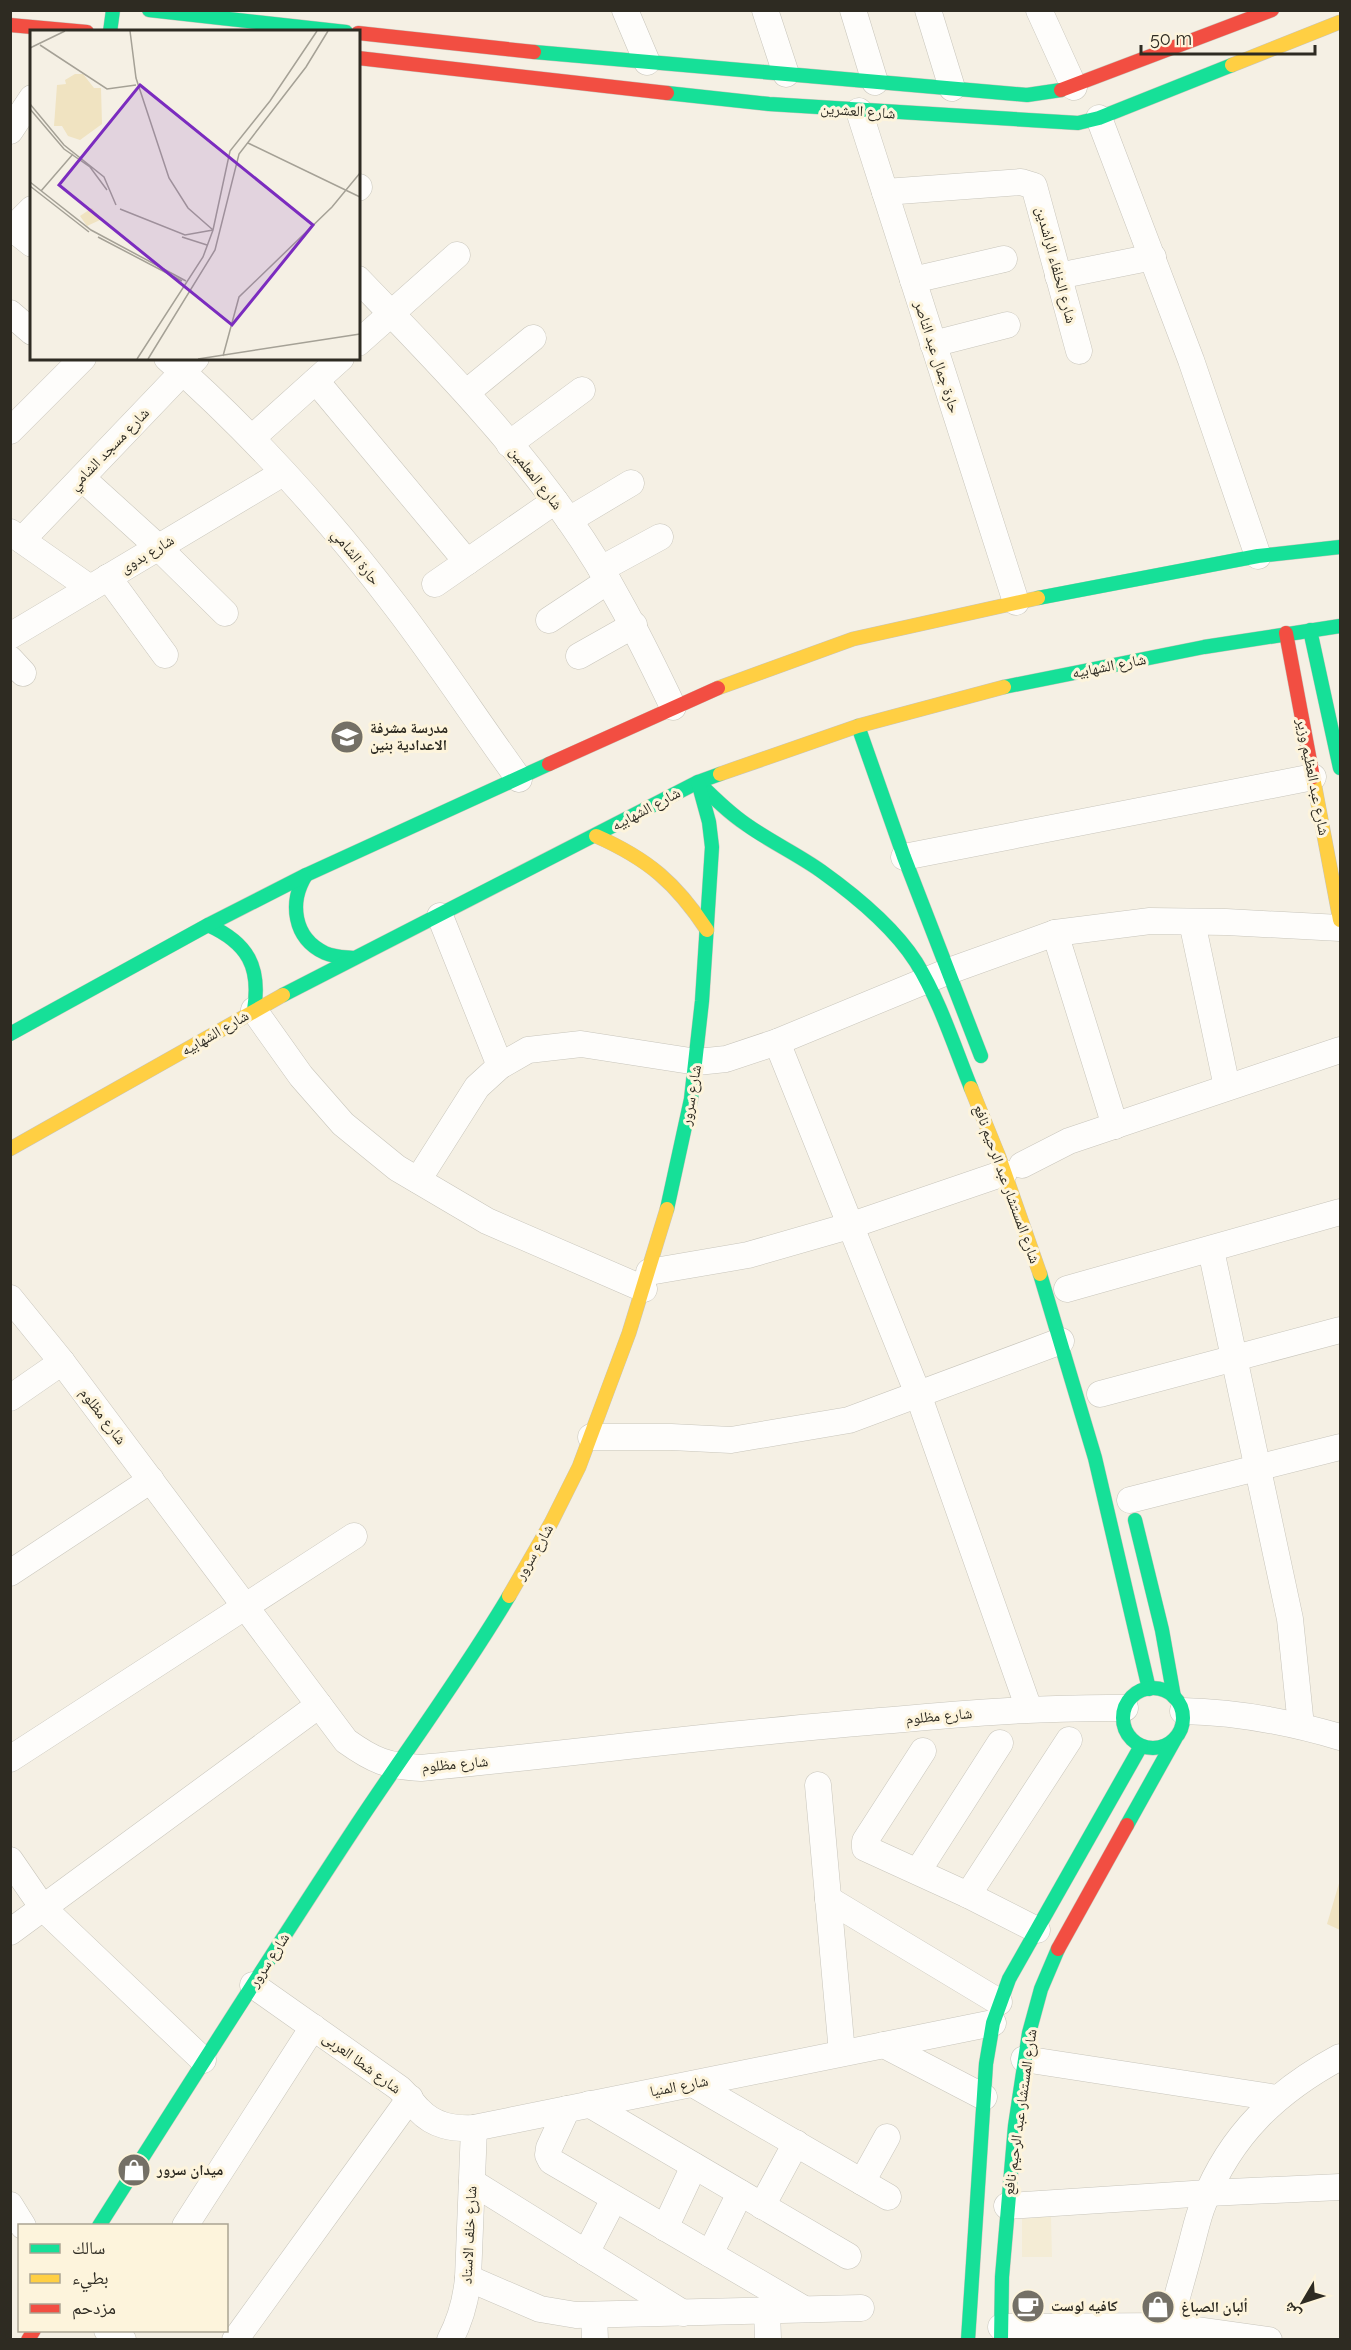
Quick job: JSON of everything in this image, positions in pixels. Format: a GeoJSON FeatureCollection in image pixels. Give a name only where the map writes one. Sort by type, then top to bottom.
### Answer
{"type":"FeatureCollection","features":[{"type":"Feature","properties":{"kind":"main road"},"geometry":{"type":"LineString","coordinates":[[110,30],[113,10]]}},
{"type":"Feature","properties":{"kind":"main road"},"geometry":{"type":"LineString","coordinates":[[149,10],[264,17],[335,30]]}},
{"type":"Feature","properties":{"kind":"main road","name":"شارع العشرين"},"geometry":{"type":"LineString","coordinates":[[360,33],[647,62],[1027,95],[1050,93],[1074,87],[1207,46],[1272,10]]}},
{"type":"Feature","properties":{"kind":"main road","name":"شارع العشرين"},"geometry":{"type":"LineString","coordinates":[[360,58],[769,104],[1078,123],[1099,118],[1341,22]]}},
{"type":"Feature","properties":{"kind":"main road"},"geometry":{"type":"LineString","coordinates":[[10,25],[49,30]]}},
{"type":"Feature","properties":{"kind":"main road"},"geometry":{"type":"LineString","coordinates":[[1207,46],[1218,71]]}},
{"type":"Feature","properties":{"kind":"main road"},"geometry":{"type":"LineString","coordinates":[[10,1034],[306,874],[673,707],[753,674],[853,639],[1016,602],[1258,556],[1341,547]]}},
{"type":"Feature","properties":{"kind":"main road","name":"شارع الشهابيه"},"geometry":{"type":"LineString","coordinates":[[10,1149],[255,1010],[698,782],[778,752],[858,726],[984,691],[1126,662],[1286,633],[1341,626]]}},
{"type":"Feature","properties":{"kind":"main road","name":"شارع عبد العظيم وزير"},"geometry":{"type":"LineString","coordinates":[[1310,630],[1341,768]]}},
{"type":"Feature","properties":{"kind":"main road","name":"شارع عبد العظيم وزير"},"geometry":{"type":"LineString","coordinates":[[1286,633],[1341,920]]}},
{"type":"Feature","properties":{"kind":"main road","name":"شارع المستشار عبد الرحيم نافع"},"geometry":{"type":"LineString","coordinates":[[858,726],[904,857],[937,976],[986,1122],[1018,1167],[1038,1266],[1084,1413],[1122,1561],[1149,1689]]}},
{"type":"Feature","properties":{"kind":"main road","name":"شارع المستشار عبد الرحيم نافع"},"geometry":{"type":"LineString","coordinates":[[698,782],[720,805],[745,824],[808,862],[875,914],[906,949],[937,976],[986,1068]]}},
{"type":"Feature","properties":{"kind":"main road","name":"شارع سرور"},"geometry":{"type":"LineString","coordinates":[[100,2224],[203,2060],[396,1767],[451,1688],[503,1606],[566,1495],[591,1437],[646,1281],[672,1195],[697,1062],[702,1019],[711,837],[698,782]]}},
{"type":"Feature","properties":{"kind":"main road"},"geometry":{"type":"LineString","coordinates":[[596,836],[649,862],[691,905],[706,930]]}},
{"type":"Feature","properties":{"kind":"main road"},"geometry":{"type":"LineString","coordinates":[[306,874],[297,893],[295,913],[302,932],[315,947],[324,952],[333,956],[353,958]]}},
{"type":"Feature","properties":{"kind":"main road"},"geometry":{"type":"LineString","coordinates":[[208,925],[232,937],[250,957],[258,983],[255,1010]]}},
{"type":"Feature","properties":{"kind":"main road"},"geometry":{"type":"LineString","coordinates":[[1128,1495],[1179,1704],[1181,1731],[1175,1739],[1159,1748],[1141,1746],[1126,1730],[1123,1719],[1125,1708],[1131,1698],[1140,1691],[1160,1688],[1179,1704]]}},
{"type":"Feature","properties":{"kind":"main road","name":"شارع المستشار عبد الرحيم نافع"},"geometry":{"type":"LineString","coordinates":[[1001,2333],[1002,2277],[1016,2060],[1030,2028],[1041,1989],[1059,1947],[1175,1739]]}},
{"type":"Feature","properties":{"kind":"main road","name":"شارع المستشار عبد الرحيم نافع"},"geometry":{"type":"LineString","coordinates":[[968,2340],[986,2064],[1037,1930],[1141,1746]]}},
{"type":"Feature","properties":{"kind":"main road"},"geometry":{"type":"LineString","coordinates":[[1001,2020],[1030,2028]]}},
{"type":"Feature","properties":{"kind":"main road"},"geometry":{"type":"LineString","coordinates":[[986,2064],[1016,2060]]}},
{"type":"Feature","properties":{"kind":"street"},"geometry":{"type":"LineString","coordinates":[[625,10],[647,62]]}},
{"type":"Feature","properties":{"kind":"street"},"geometry":{"type":"LineString","coordinates":[[765,10],[786,74]]}},
{"type":"Feature","properties":{"kind":"street"},"geometry":{"type":"LineString","coordinates":[[853,10],[875,82]]}},
{"type":"Feature","properties":{"kind":"street"},"geometry":{"type":"LineString","coordinates":[[928,10],[952,88]]}},
{"type":"Feature","properties":{"kind":"street"},"geometry":{"type":"LineString","coordinates":[[1039,10],[1074,87]]}},
{"type":"Feature","properties":{"kind":"street"},"geometry":{"type":"LineString","coordinates":[[19,132],[30,103]]}},
{"type":"Feature","properties":{"kind":"street","name":"حارة جمال عبد الناصر"},"geometry":{"type":"LineString","coordinates":[[859,111],[1016,602]]}},
{"type":"Feature","properties":{"kind":"street"},"geometry":{"type":"LineString","coordinates":[[1099,118],[1153,257],[1258,556]]}},
{"type":"Feature","properties":{"kind":"street","name":"شارع الخلفاء الراشدين"},"geometry":{"type":"LineString","coordinates":[[885,192],[1028,182],[1034,186],[1079,351]]}},
{"type":"Feature","properties":{"kind":"street"},"geometry":{"type":"LineString","coordinates":[[18,235],[30,213]]}},
{"type":"Feature","properties":{"kind":"street"},"geometry":{"type":"LineString","coordinates":[[360,341],[457,255]]}},
{"type":"Feature","properties":{"kind":"street"},"geometry":{"type":"LineString","coordinates":[[1058,276],[1153,257]]}},
{"type":"Feature","properties":{"kind":"street"},"geometry":{"type":"LineString","coordinates":[[913,280],[1004,259]]}},
{"type":"Feature","properties":{"kind":"street","name":"شارع المعلمين"},"geometry":{"type":"LineString","coordinates":[[360,281],[466,392],[562,511],[605,575],[634,625],[673,707]]}},
{"type":"Feature","properties":{"kind":"street"},"geometry":{"type":"LineString","coordinates":[[10,313],[30,330]]}},
{"type":"Feature","properties":{"kind":"street"},"geometry":{"type":"LineString","coordinates":[[933,344],[1007,325]]}},
{"type":"Feature","properties":{"kind":"street"},"geometry":{"type":"LineString","coordinates":[[466,392],[533,338]]}},
{"type":"Feature","properties":{"kind":"street"},"geometry":{"type":"LineString","coordinates":[[252,438],[340,360]]}},
{"type":"Feature","properties":{"kind":"street"},"geometry":{"type":"LineString","coordinates":[[15,417],[72,362]]}},
{"type":"Feature","properties":{"kind":"street","name":"حارة الشامي"},"geometry":{"type":"LineString","coordinates":[[182,363],[339,536],[395,605],[519,778]]}},
{"type":"Feature","properties":{"kind":"street","name":"شارع مسجد الشامي"},"geometry":{"type":"LineString","coordinates":[[16,536],[82,478],[182,363]]}},
{"type":"Feature","properties":{"kind":"street"},"geometry":{"type":"LineString","coordinates":[[316,381],[467,562]]}},
{"type":"Feature","properties":{"kind":"street"},"geometry":{"type":"LineString","coordinates":[[509,444],[582,390]]}},
{"type":"Feature","properties":{"kind":"street","name":"شارع بدوى"},"geometry":{"type":"LineString","coordinates":[[10,636],[283,473]]}},
{"type":"Feature","properties":{"kind":"street"},"geometry":{"type":"LineString","coordinates":[[82,478],[158,547],[225,613]]}},
{"type":"Feature","properties":{"kind":"street"},"geometry":{"type":"LineString","coordinates":[[435,584],[467,562],[562,511],[631,483]]}},
{"type":"Feature","properties":{"kind":"street"},"geometry":{"type":"LineString","coordinates":[[16,536],[99,582],[165,655]]}},
{"type":"Feature","properties":{"kind":"street"},"geometry":{"type":"LineString","coordinates":[[549,620],[605,575],[660,537]]}},
{"type":"Feature","properties":{"kind":"street"},"geometry":{"type":"LineString","coordinates":[[579,656],[634,625]]}},
{"type":"Feature","properties":{"kind":"street"},"geometry":{"type":"LineString","coordinates":[[904,857],[1313,777]]}},
{"type":"Feature","properties":{"kind":"street"},"geometry":{"type":"LineString","coordinates":[[440,916],[500,1066]]}},
{"type":"Feature","properties":{"kind":"street"},"geometry":{"type":"LineString","coordinates":[[418,1180],[477,1087],[500,1066],[528,1050],[581,1044],[697,1062],[726,1059],[777,1042],[937,976],[1055,933],[1150,921],[1341,928]]}},
{"type":"Feature","properties":{"kind":"street"},"geometry":{"type":"LineString","coordinates":[[1192,922],[1227,1087]]}},
{"type":"Feature","properties":{"kind":"street"},"geometry":{"type":"LineString","coordinates":[[1055,933],[1115,1126]]}},
{"type":"Feature","properties":{"kind":"street"},"geometry":{"type":"LineString","coordinates":[[255,1010],[301,1076],[343,1124],[398,1168],[487,1221],[646,1281],[849,1226],[1018,1167],[1069,1141],[1341,1050]]}},
{"type":"Feature","properties":{"kind":"street"},"geometry":{"type":"LineString","coordinates":[[777,1042],[918,1394],[1029,1709]]}},
{"type":"Feature","properties":{"kind":"street"},"geometry":{"type":"LineString","coordinates":[[1067,1288],[1211,1250],[1341,1212]]}},
{"type":"Feature","properties":{"kind":"street"},"geometry":{"type":"LineString","coordinates":[[1211,1250],[1290,1619],[1301,1726]]}},
{"type":"Feature","properties":{"kind":"street","name":"شارع مظلوم"},"geometry":{"type":"LineString","coordinates":[[10,1298],[62,1362],[244,1608],[346,1741],[369,1758],[396,1767],[421,1768],[599,1751],[815,1726],[1029,1709],[1125,1708]]}},
{"type":"Feature","properties":{"kind":"street"},"geometry":{"type":"LineString","coordinates":[[1100,1394],[1341,1330]]}},
{"type":"Feature","properties":{"kind":"street"},"geometry":{"type":"LineString","coordinates":[[591,1437],[731,1440],[849,1420],[1061,1341]]}},
{"type":"Feature","properties":{"kind":"street"},"geometry":{"type":"LineString","coordinates":[[10,1398],[62,1362]]}},
{"type":"Feature","properties":{"kind":"street"},"geometry":{"type":"LineString","coordinates":[[1128,1495],[1341,1447]]}},
{"type":"Feature","properties":{"kind":"street"},"geometry":{"type":"LineString","coordinates":[[10,1573],[151,1480]]}},
{"type":"Feature","properties":{"kind":"street"},"geometry":{"type":"LineString","coordinates":[[10,1759],[354,1536]]}},
{"type":"Feature","properties":{"kind":"street"},"geometry":{"type":"LineString","coordinates":[[1179,1704],[1212,1712],[1301,1726],[1341,1737]]}},
{"type":"Feature","properties":{"kind":"street"},"geometry":{"type":"LineString","coordinates":[[10,1932],[319,1705]]}},
{"type":"Feature","properties":{"kind":"street"},"geometry":{"type":"LineString","coordinates":[[968,1895],[1069,1740]]}},
{"type":"Feature","properties":{"kind":"street"},"geometry":{"type":"LineString","coordinates":[[918,1871],[1000,1743]]}},
{"type":"Feature","properties":{"kind":"street"},"geometry":{"type":"LineString","coordinates":[[923,1751],[864,1845],[867,1849],[918,1871],[1037,1930]]}},
{"type":"Feature","properties":{"kind":"street"},"geometry":{"type":"LineString","coordinates":[[818,1785],[842,2053]]}},
{"type":"Feature","properties":{"kind":"street"},"geometry":{"type":"LineString","coordinates":[[10,1860],[43,1908],[203,2060]]}},
{"type":"Feature","properties":{"kind":"street"},"geometry":{"type":"LineString","coordinates":[[828,1899],[1001,2020]]}},
{"type":"Feature","properties":{"kind":"street","name":"شارع شطا العربى"},"geometry":{"type":"LineString","coordinates":[[253,1985],[399,2088],[418,2110],[437,2123],[459,2129],[474,2128]]}},
{"type":"Feature","properties":{"kind":"street","name":"شارع المنيا"},"geometry":{"type":"LineString","coordinates":[[474,2128],[1001,2020]]}},
{"type":"Feature","properties":{"kind":"street"},"geometry":{"type":"LineString","coordinates":[[186,2224],[313,2027]]}},
{"type":"Feature","properties":{"kind":"street"},"geometry":{"type":"LineString","coordinates":[[884,2045],[984,2097]]}},
{"type":"Feature","properties":{"kind":"street"},"geometry":{"type":"LineString","coordinates":[[1169,2326],[1208,2193],[1235,2144],[1258,2116],[1278,2098],[1310,2074],[1341,2058]]}},
{"type":"Feature","properties":{"kind":"street"},"geometry":{"type":"LineString","coordinates":[[1016,2060],[1278,2098]]}},
{"type":"Feature","properties":{"kind":"street"},"geometry":{"type":"LineString","coordinates":[[693,2084],[888,2197]]}},
{"type":"Feature","properties":{"kind":"street"},"geometry":{"type":"LineString","coordinates":[[235,2340],[410,2098]]}},
{"type":"Feature","properties":{"kind":"street"},"geometry":{"type":"LineString","coordinates":[[804,2309],[551,2161],[548,2155],[549,2148],[578,2107],[694,2166],[849,2256]]}},
{"type":"Feature","properties":{"kind":"street","name":"شارع خلف الاستاد"},"geometry":{"type":"LineString","coordinates":[[450,2340],[458,2325],[466,2299],[474,2128]]}},
{"type":"Feature","properties":{"kind":"street"},"geometry":{"type":"LineString","coordinates":[[862,2182],[887,2137]]}},
{"type":"Feature","properties":{"kind":"street"},"geometry":{"type":"LineString","coordinates":[[762,2206],[796,2144]]}},
{"type":"Feature","properties":{"kind":"street"},"geometry":{"type":"LineString","coordinates":[[665,2228],[694,2166]]}},
{"type":"Feature","properties":{"kind":"street"},"geometry":{"type":"LineString","coordinates":[[472,2182],[683,2313]]}},
{"type":"Feature","properties":{"kind":"street"},"geometry":{"type":"LineString","coordinates":[[1007,2206],[1341,2187]]}},
{"type":"Feature","properties":{"kind":"street"},"geometry":{"type":"LineString","coordinates":[[710,2254],[740,2193]]}},
{"type":"Feature","properties":{"kind":"street"},"geometry":{"type":"LineString","coordinates":[[586,2253],[614,2199]]}},
{"type":"Feature","properties":{"kind":"street"},"geometry":{"type":"LineString","coordinates":[[468,2277],[540,2309],[567,2314],[594,2327],[683,2313],[861,2308]]}},
{"type":"Feature","properties":{"kind":"street"},"geometry":{"type":"LineString","coordinates":[[767,2310],[768,2340]]}},
{"type":"Feature","properties":{"kind":"street"},"geometry":{"type":"LineString","coordinates":[[1001,2333],[1169,2326],[1269,2340]]}},
{"type":"Feature","properties":{"kind":"shaded area"},"geometry":{"type":"Polygon","coordinates":[[[1340,1880],[1340,1930],[1327,1924],[1340,1880]]]}},
{"type":"Feature","properties":{"kind":"shaded area"},"geometry":{"type":"Polygon","coordinates":[[[1051,2216],[1052,2257],[1022,2257],[1022,2219],[1051,2216]]]}},
{"type":"Feature","properties":{"kind":"traffic: fast"},"geometry":{"type":"LineString","coordinates":[[110,30],[113,10]]}},
{"type":"Feature","properties":{"kind":"traffic: fast"},"geometry":{"type":"LineString","coordinates":[[149,10],[328,30]]}},
{"type":"Feature","properties":{"kind":"traffic: fast"},"geometry":{"type":"LineString","coordinates":[[534,52],[1027,95],[1061,90]]}},
{"type":"Feature","properties":{"kind":"traffic: fast"},"geometry":{"type":"LineString","coordinates":[[667,93],[769,104],[1078,123],[1099,118],[1232,65]]}},
{"type":"Feature","properties":{"kind":"traffic: fast"},"geometry":{"type":"LineString","coordinates":[[1038,598],[1258,556],[1340,547]]}},
{"type":"Feature","properties":{"kind":"traffic: fast"},"geometry":{"type":"LineString","coordinates":[[1004,687],[1204,647],[1340,626]]}},
{"type":"Feature","properties":{"kind":"traffic: fast"},"geometry":{"type":"LineString","coordinates":[[1310,630],[1340,768]]}},
{"type":"Feature","properties":{"kind":"traffic: fast"},"geometry":{"type":"LineString","coordinates":[[858,726],[904,857],[981,1056]]}},
{"type":"Feature","properties":{"kind":"traffic: fast"},"geometry":{"type":"LineString","coordinates":[[10,1034],[208,925],[306,875],[549,764]]}},
{"type":"Feature","properties":{"kind":"traffic: fast"},"geometry":{"type":"LineString","coordinates":[[283,995],[698,782],[720,774]]}},
{"type":"Feature","properties":{"kind":"traffic: fast"},"geometry":{"type":"LineString","coordinates":[[667,1209],[691,1099],[702,1001],[712,847],[709,822],[698,782]]}},
{"type":"Feature","properties":{"kind":"traffic: fast"},"geometry":{"type":"LineString","coordinates":[[699,783],[740,820],[812,865],[847,891],[873,912],[896,936],[925,977],[971,1088]]}},
{"type":"Feature","properties":{"kind":"traffic: fast"},"geometry":{"type":"LineString","coordinates":[[306,875],[297,896],[296,908],[300,929],[314,946],[325,953],[353,958]]}},
{"type":"Feature","properties":{"kind":"traffic: fast"},"geometry":{"type":"LineString","coordinates":[[208,925],[233,940],[249,958],[255,981],[254,1010]]}},
{"type":"Feature","properties":{"kind":"traffic: fast"},"geometry":{"type":"LineString","coordinates":[[1040,1274],[1095,1458],[1149,1689]]}},
{"type":"Feature","properties":{"kind":"traffic: fast"},"geometry":{"type":"LineString","coordinates":[[1135,1520],[1162,1630],[1174,1697]]}},
{"type":"Feature","properties":{"kind":"traffic: fast"},"geometry":{"type":"LineString","coordinates":[[100,2224],[323,1876],[509,1596]]}},
{"type":"Feature","properties":{"kind":"traffic: fast"},"geometry":{"type":"LineString","coordinates":[[1153,1688],[1170,1693],[1178,1701],[1183,1718],[1178,1735],[1170,1743],[1153,1748],[1136,1743],[1128,1735],[1123,1718],[1128,1701],[1136,1693],[1153,1688]]}},
{"type":"Feature","properties":{"kind":"traffic: fast"},"geometry":{"type":"LineString","coordinates":[[1127,1825],[1175,1739]]}},
{"type":"Feature","properties":{"kind":"traffic: fast"},"geometry":{"type":"LineString","coordinates":[[968,2340],[986,2064],[993,2023],[1009,1979],[1141,1746]]}},
{"type":"Feature","properties":{"kind":"traffic: fast"},"geometry":{"type":"LineString","coordinates":[[1001,2340],[1002,2277],[1015,2126],[1029,2033],[1041,1989],[1058,1949]]}},
{"type":"Feature","properties":{"kind":"traffic: slow"},"geometry":{"type":"LineString","coordinates":[[1232,65],[1340,22]]}},
{"type":"Feature","properties":{"kind":"traffic: slow"},"geometry":{"type":"LineString","coordinates":[[718,688],[853,639],[1038,598]]}},
{"type":"Feature","properties":{"kind":"traffic: slow"},"geometry":{"type":"LineString","coordinates":[[720,774],[858,726],[1004,687]]}},
{"type":"Feature","properties":{"kind":"traffic: slow"},"geometry":{"type":"LineString","coordinates":[[1313,777],[1340,920]]}},
{"type":"Feature","properties":{"kind":"traffic: slow"},"geometry":{"type":"LineString","coordinates":[[596,836],[646,863],[659,874],[684,899],[707,930]]}},
{"type":"Feature","properties":{"kind":"traffic: slow"},"geometry":{"type":"LineString","coordinates":[[10,1149],[283,995]]}},
{"type":"Feature","properties":{"kind":"traffic: slow"},"geometry":{"type":"LineString","coordinates":[[971,1088],[999,1157],[1040,1274]]}},
{"type":"Feature","properties":{"kind":"traffic: slow"},"geometry":{"type":"LineString","coordinates":[[509,1596],[551,1523],[579,1467],[629,1333],[667,1209]]}},
{"type":"Feature","properties":{"kind":"traffic: jam"},"geometry":{"type":"LineString","coordinates":[[1061,90],[1272,10]]}},
{"type":"Feature","properties":{"kind":"traffic: jam"},"geometry":{"type":"LineString","coordinates":[[10,25],[65,30]]}},
{"type":"Feature","properties":{"kind":"traffic: jam"},"geometry":{"type":"LineString","coordinates":[[360,33],[534,52]]}},
{"type":"Feature","properties":{"kind":"traffic: jam"},"geometry":{"type":"LineString","coordinates":[[360,58],[667,93]]}},
{"type":"Feature","properties":{"kind":"traffic: jam"},"geometry":{"type":"LineString","coordinates":[[1286,633],[1313,777]]}},
{"type":"Feature","properties":{"kind":"traffic: jam"},"geometry":{"type":"LineString","coordinates":[[549,764],[718,688]]}},
{"type":"Feature","properties":{"kind":"traffic: jam"},"geometry":{"type":"LineString","coordinates":[[1058,1949],[1127,1825]]}},
{"type":"Feature","properties":{"kind":"traffic: jam"},"geometry":{"type":"LineString","coordinates":[[28,2340],[33,2332]]}},
{"type":"Feature","properties":{"kind":"place","name":"مدرسة مشرفة الاعدادية بنين"},"geometry":{"type":"Point","coordinates":[347,737]}},
{"type":"Feature","properties":{"kind":"place","name":"ميدان سرور"},"geometry":{"type":"Point","coordinates":[134,2170]}},
{"type":"Feature","properties":{"kind":"place","name":"كافيه لوست"},"geometry":{"type":"Point","coordinates":[1028,2306]}},
{"type":"Feature","properties":{"kind":"place","name":"ألبان الصباغ"},"geometry":{"type":"Point","coordinates":[1158,2307]}}]}
